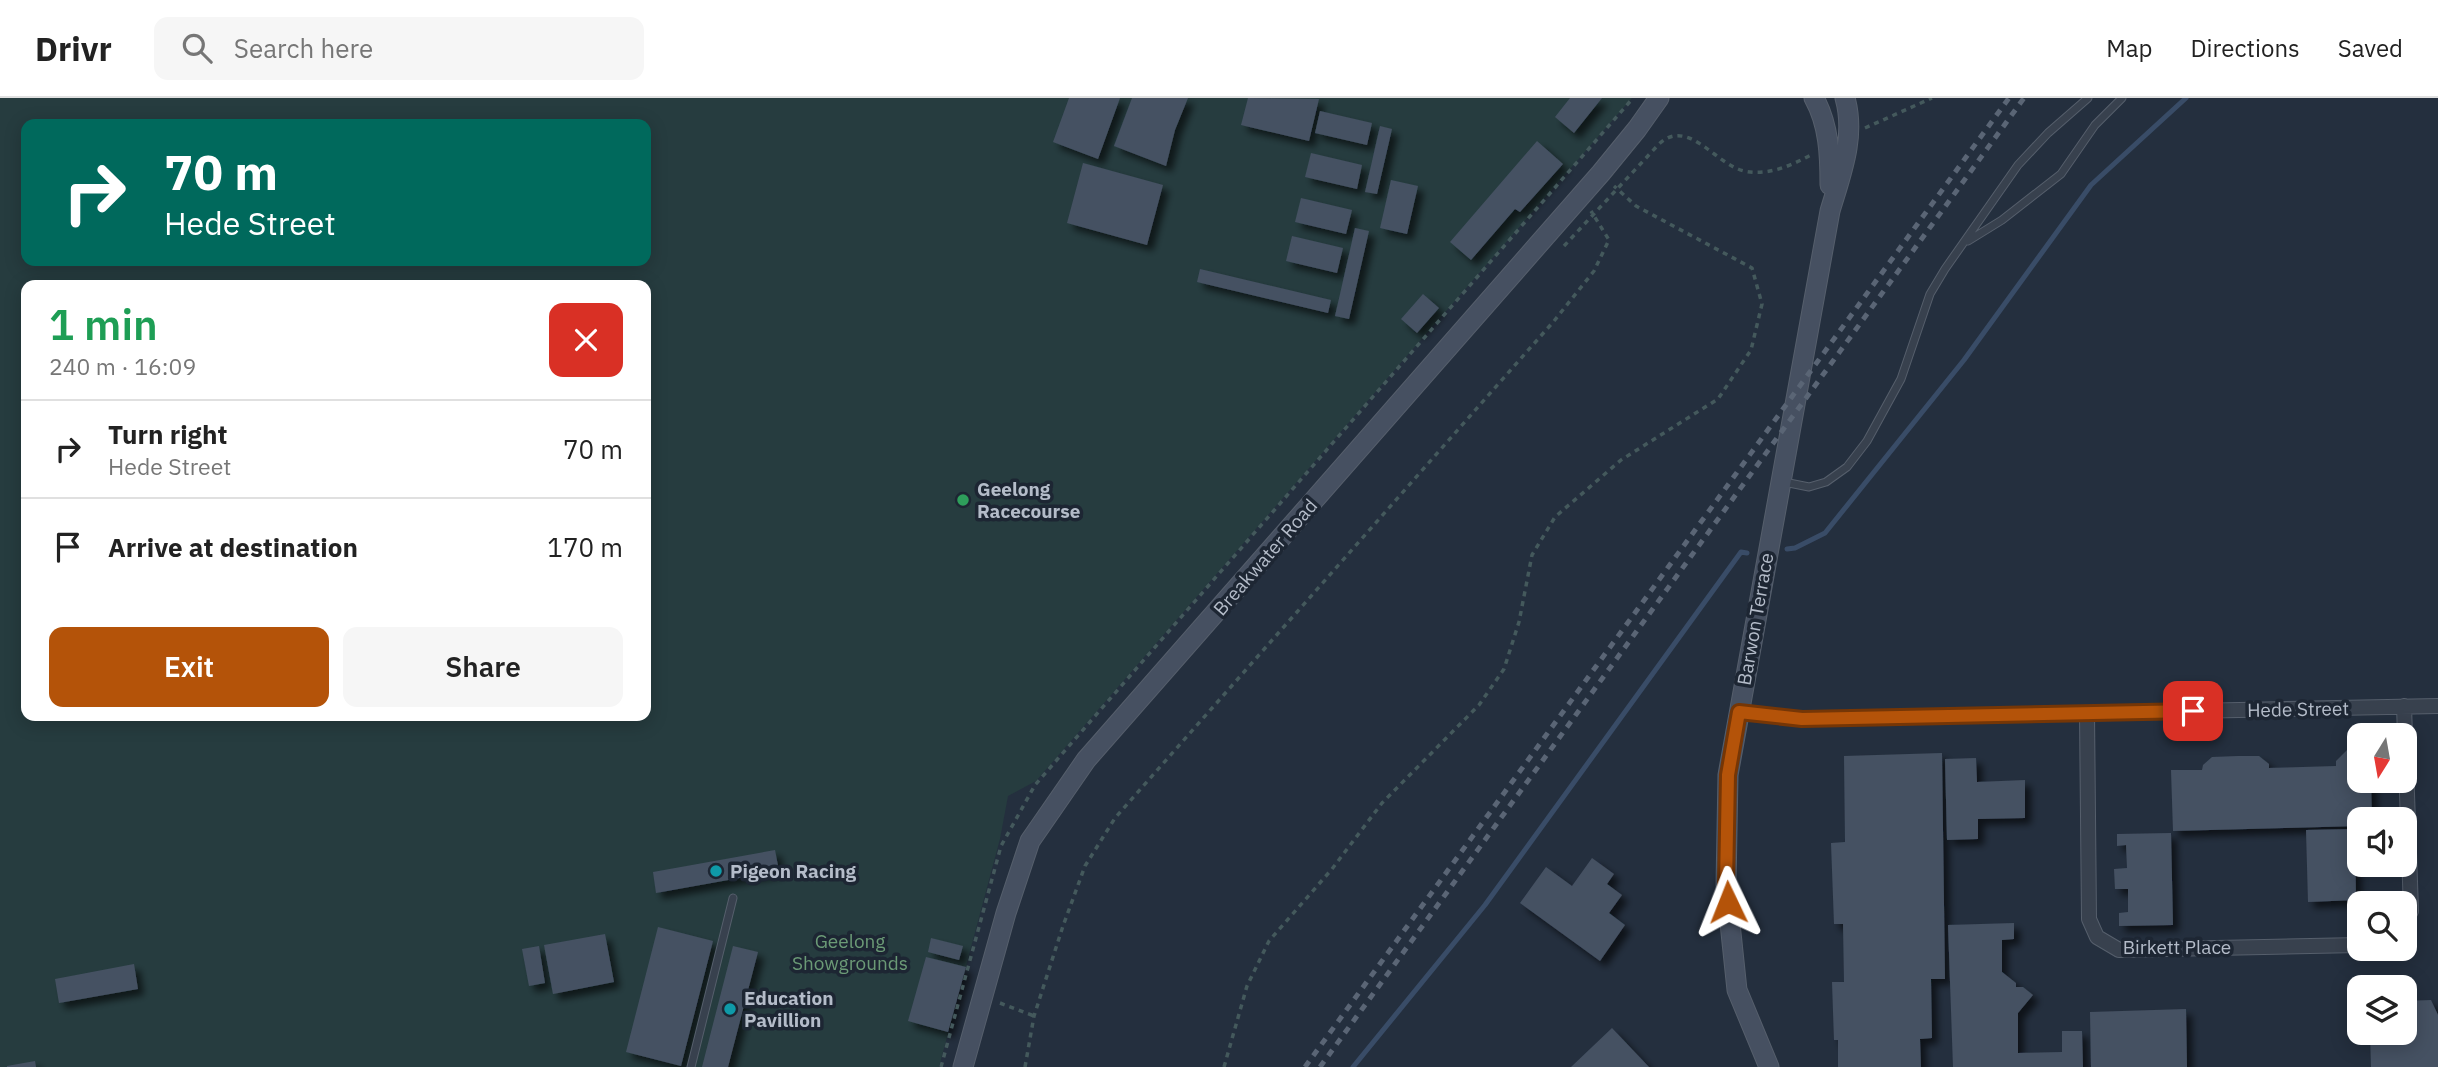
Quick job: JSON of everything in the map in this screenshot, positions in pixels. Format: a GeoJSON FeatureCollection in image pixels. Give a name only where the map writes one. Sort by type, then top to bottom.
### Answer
{"type":"FeatureCollection","features":[{"type":"Feature","properties":{"kind":"street","name":"Breakwater Road"},"geometry":{"type":"LineString","coordinates":[[963,1067],[1006,913],[1031,841],[1086,760],[1601,173],[1659,98]]}},
{"type":"Feature","properties":{"kind":"street"},"geometry":{"type":"LineString","coordinates":[[1627,142],[1676,98]]}},
{"type":"Feature","properties":{"kind":"street","name":"Barwon Terrace"},"geometry":{"type":"LineString","coordinates":[[1769,1067],[1737,990],[1726,885],[1728,775],[1830,211],[1850,136],[1845,98]]}},
{"type":"Feature","properties":{"kind":"street","name":"Barwon Terrace"},"geometry":{"type":"LineString","coordinates":[[1814,100],[1829,147],[1830,211]]}},
{"type":"Feature","properties":{"kind":"street"},"geometry":{"type":"LineString","coordinates":[[2404,706],[2410,891]]}},
{"type":"Feature","properties":{"kind":"street","name":"Hede Street"},"geometry":{"type":"LineString","coordinates":[[1739,712],[1802,719],[2438,706]]}},
{"type":"Feature","properties":{"kind":"street","name":"Birkett Place"},"geometry":{"type":"LineString","coordinates":[[2087,713],[2089,919],[2097,937],[2119,950],[2347,945]]}},
{"type":"Feature","properties":{"kind":"lane"},"geometry":{"type":"LineString","coordinates":[[1780,482],[1809,487],[1822,484],[1847,467],[1867,441],[1901,379],[1930,294],[2018,164],[2088,98]]}},
{"type":"Feature","properties":{"kind":"lane"},"geometry":{"type":"LineString","coordinates":[[1965,243],[2002,220],[2061,174],[2095,125],[2122,98]]}},
{"type":"Feature","properties":{"kind":"lane"},"geometry":{"type":"LineString","coordinates":[[691,1067],[733,898]]}},
{"type":"Feature","properties":{"kind":"path"},"geometry":{"type":"LineString","coordinates":[[1850,136],[1932,98]]}},
{"type":"Feature","properties":{"kind":"path"},"geometry":{"type":"LineString","coordinates":[[1562,248],[1664,140],[1674,137],[1692,138],[1721,161],[1737,169],[1753,172],[1781,169],[1829,147]]}},
{"type":"Feature","properties":{"kind":"path"},"geometry":{"type":"LineString","coordinates":[[1224,1066],[1247,986],[1269,941],[1332,869],[1382,803],[1479,705],[1504,669],[1519,622],[1532,555],[1556,517],[1621,460],[1718,399],[1751,350],[1762,304],[1752,268],[1636,206],[1601,173]]}},
{"type":"Feature","properties":{"kind":"path"},"geometry":{"type":"LineString","coordinates":[[1025,1067],[1034,1016],[1085,866],[1115,818],[1528,351],[1594,271],[1609,240],[1581,196]]}},
{"type":"Feature","properties":{"kind":"path"},"geometry":{"type":"LineString","coordinates":[[982,997],[1034,1016]]}},
{"type":"Feature","properties":{"kind":"green space","name":"Geelong Racecourse"},"geometry":{"type":"Polygon","coordinates":[[[0,98],[1632,98],[1036,781],[1008,796],[1000,839],[939,1067],[0,1067],[0,98]]]}},
{"type":"Feature","properties":{"kind":"building"},"geometry":{"type":"Polygon","coordinates":[[[1069,98],[1120,98],[1098,159],[1053,142],[1069,98]]]}},
{"type":"Feature","properties":{"kind":"building"},"geometry":{"type":"Polygon","coordinates":[[[1132,98],[1188,98],[1175,130],[1166,166],[1114,146],[1132,98]]]}},
{"type":"Feature","properties":{"kind":"building"},"geometry":{"type":"Polygon","coordinates":[[[1248,98],[1319,99],[1309,141],[1241,125],[1248,98]]]}},
{"type":"Feature","properties":{"kind":"building"},"geometry":{"type":"Polygon","coordinates":[[[1570,98],[1602,98],[1574,133],[1555,117],[1570,98]]]}},
{"type":"Feature","properties":{"kind":"building"},"geometry":{"type":"Polygon","coordinates":[[[1320,111],[1372,123],[1367,145],[1315,133],[1320,111]]]}},
{"type":"Feature","properties":{"kind":"building"},"geometry":{"type":"Polygon","coordinates":[[[1380,126],[1392,129],[1377,194],[1365,192],[1380,126]]]}},
{"type":"Feature","properties":{"kind":"building"},"geometry":{"type":"Polygon","coordinates":[[[1537,141],[1563,164],[1520,212],[1515,209],[1471,260],[1450,242],[1537,141]]]}},
{"type":"Feature","properties":{"kind":"building"},"geometry":{"type":"Polygon","coordinates":[[[1311,153],[1362,165],[1357,189],[1305,177],[1311,153]]]}},
{"type":"Feature","properties":{"kind":"building"},"geometry":{"type":"Polygon","coordinates":[[[1083,163],[1163,185],[1147,245],[1067,223],[1083,163]]]}},
{"type":"Feature","properties":{"kind":"building"},"geometry":{"type":"Polygon","coordinates":[[[1391,180],[1418,186],[1407,234],[1380,228],[1391,180]]]}},
{"type":"Feature","properties":{"kind":"building"},"geometry":{"type":"Polygon","coordinates":[[[1301,198],[1352,210],[1346,234],[1295,222],[1301,198]]]}},
{"type":"Feature","properties":{"kind":"building"},"geometry":{"type":"Polygon","coordinates":[[[1355,228],[1369,231],[1349,319],[1335,316],[1355,228]]]}},
{"type":"Feature","properties":{"kind":"building"},"geometry":{"type":"Polygon","coordinates":[[[1292,236],[1343,248],[1337,273],[1286,261],[1292,236]]]}},
{"type":"Feature","properties":{"kind":"building"},"geometry":{"type":"Polygon","coordinates":[[[1200,269],[1331,300],[1328,313],[1197,282],[1200,269]]]}},
{"type":"Feature","properties":{"kind":"building"},"geometry":{"type":"Polygon","coordinates":[[[1423,294],[1439,308],[1417,333],[1401,319],[1423,294]]]}},
{"type":"Feature","properties":{"kind":"building"},"geometry":{"type":"Polygon","coordinates":[[[2347,750],[2347,793],[2371,793],[2372,807],[2347,807],[2347,826],[2173,831],[2171,770],[2202,770],[2203,765],[2212,757],[2259,756],[2269,764],[2269,768],[2336,766],[2336,761],[2347,750]]]}},
{"type":"Feature","properties":{"kind":"building"},"geometry":{"type":"Polygon","coordinates":[[[1942,753],[1945,979],[1931,979],[1932,1038],[1920,1039],[1921,1067],[1838,1067],[1832,982],[1844,982],[1843,924],[1834,924],[1831,843],[1845,842],[1844,756],[1942,753]]]}},
{"type":"Feature","properties":{"kind":"building"},"geometry":{"type":"Polygon","coordinates":[[[1976,758],[1977,782],[2025,780],[2025,818],[1978,819],[1978,839],[1947,840],[1945,759],[1976,758]]]}},
{"type":"Feature","properties":{"kind":"building"},"geometry":{"type":"Polygon","coordinates":[[[2347,829],[2347,877],[2356,877],[2356,891],[2347,891],[2347,900],[2308,902],[2306,830],[2347,829]]]}},
{"type":"Feature","properties":{"kind":"building"},"geometry":{"type":"Polygon","coordinates":[[[2171,833],[2173,925],[2119,926],[2119,913],[2128,912],[2128,889],[2115,889],[2114,869],[2127,868],[2126,845],[2117,846],[2117,834],[2171,833]]]}},
{"type":"Feature","properties":{"kind":"building","name":"Pigeon Racing"},"geometry":{"type":"Polygon","coordinates":[[[775,850],[779,871],[656,893],[653,872],[775,850]]]}},
{"type":"Feature","properties":{"kind":"building"},"geometry":{"type":"Polygon","coordinates":[[[1592,858],[1614,874],[1607,884],[1622,895],[1609,913],[1625,925],[1600,961],[1520,903],[1546,867],[1572,886],[1592,858]]]}},
{"type":"Feature","properties":{"kind":"building"},"geometry":{"type":"Polygon","coordinates":[[[2014,923],[2014,939],[2002,940],[2002,972],[2016,983],[2016,987],[2023,987],[2033,995],[2018,1013],[2018,1053],[2062,1052],[2062,1031],[2082,1031],[2083,1067],[1953,1067],[1948,925],[2014,923]]]}},
{"type":"Feature","properties":{"kind":"building"},"geometry":{"type":"Polygon","coordinates":[[[658,927],[713,941],[681,1066],[626,1052],[658,927]]]}},
{"type":"Feature","properties":{"kind":"building"},"geometry":{"type":"Polygon","coordinates":[[[605,934],[614,982],[553,994],[544,945],[605,934]]]}},
{"type":"Feature","properties":{"kind":"building"},"geometry":{"type":"Polygon","coordinates":[[[931,938],[963,946],[959,960],[928,952],[931,938]]]}},
{"type":"Feature","properties":{"kind":"building"},"geometry":{"type":"Polygon","coordinates":[[[539,946],[545,983],[529,986],[522,949],[539,946]]]}},
{"type":"Feature","properties":{"kind":"building","name":"Education Pavillion"},"geometry":{"type":"Polygon","coordinates":[[[733,946],[758,952],[728,1067],[702,1067],[733,946]]]}},
{"type":"Feature","properties":{"kind":"building"},"geometry":{"type":"Polygon","coordinates":[[[926,957],[966,967],[948,1032],[908,1021],[926,957]]]}},
{"type":"Feature","properties":{"kind":"building"},"geometry":{"type":"Polygon","coordinates":[[[134,964],[138,989],[59,1003],[55,979],[134,964]]]}},
{"type":"Feature","properties":{"kind":"building"},"geometry":{"type":"Polygon","coordinates":[[[2431,1000],[2438,1015],[2438,1067],[2371,1067],[2370,1045],[2417,1045],[2417,1001],[2431,1000]]]}},
{"type":"Feature","properties":{"kind":"building"},"geometry":{"type":"Polygon","coordinates":[[[2186,1009],[2187,1067],[2091,1067],[2090,1012],[2186,1009]]]}},
{"type":"Feature","properties":{"kind":"building"},"geometry":{"type":"Polygon","coordinates":[[[1612,1028],[1649,1067],[1571,1067],[1612,1028]]]}},
{"type":"Feature","properties":{"kind":"building"},"geometry":{"type":"Polygon","coordinates":[[[35,1061],[36,1067],[7,1067],[7,1066],[35,1061]]]}},
{"type":"Feature","properties":{"kind":"waterway"},"geometry":{"type":"LineString","coordinates":[[1787,549],[1795,548],[1825,533],[1964,360],[2091,185],[2186,98]]}},
{"type":"Feature","properties":{"kind":"waterway"},"geometry":{"type":"LineString","coordinates":[[1353,1067],[1485,905],[1741,552],[1747,553]]}},
{"type":"Feature","properties":{"kind":"railway"},"geometry":{"type":"LineString","coordinates":[[1305,1067],[2009,98]]}},
{"type":"Feature","properties":{"kind":"railway"},"geometry":{"type":"LineString","coordinates":[[1320,1067],[2024,98]]}},
{"type":"Feature","properties":{"kind":"place","name":"Geelong Racecourse"},"geometry":{"type":"Point","coordinates":[963,500]}},
{"type":"Feature","properties":{"kind":"place","name":"Pigeon Racing"},"geometry":{"type":"Point","coordinates":[716,871]}},
{"type":"Feature","properties":{"kind":"place","name":"Education Pavillion"},"geometry":{"type":"Point","coordinates":[730,1009]}},
{"type":"Feature","properties":{"kind":"route"},"geometry":{"type":"LineString","coordinates":[[1728,902],[1728,775],[1739,712],[1802,719],[2193,711]]}},
{"type":"Feature","properties":{"kind":"park label","name":"Geelong Showgrounds"},"geometry":{"type":"Point","coordinates":[850,952]}}]}
